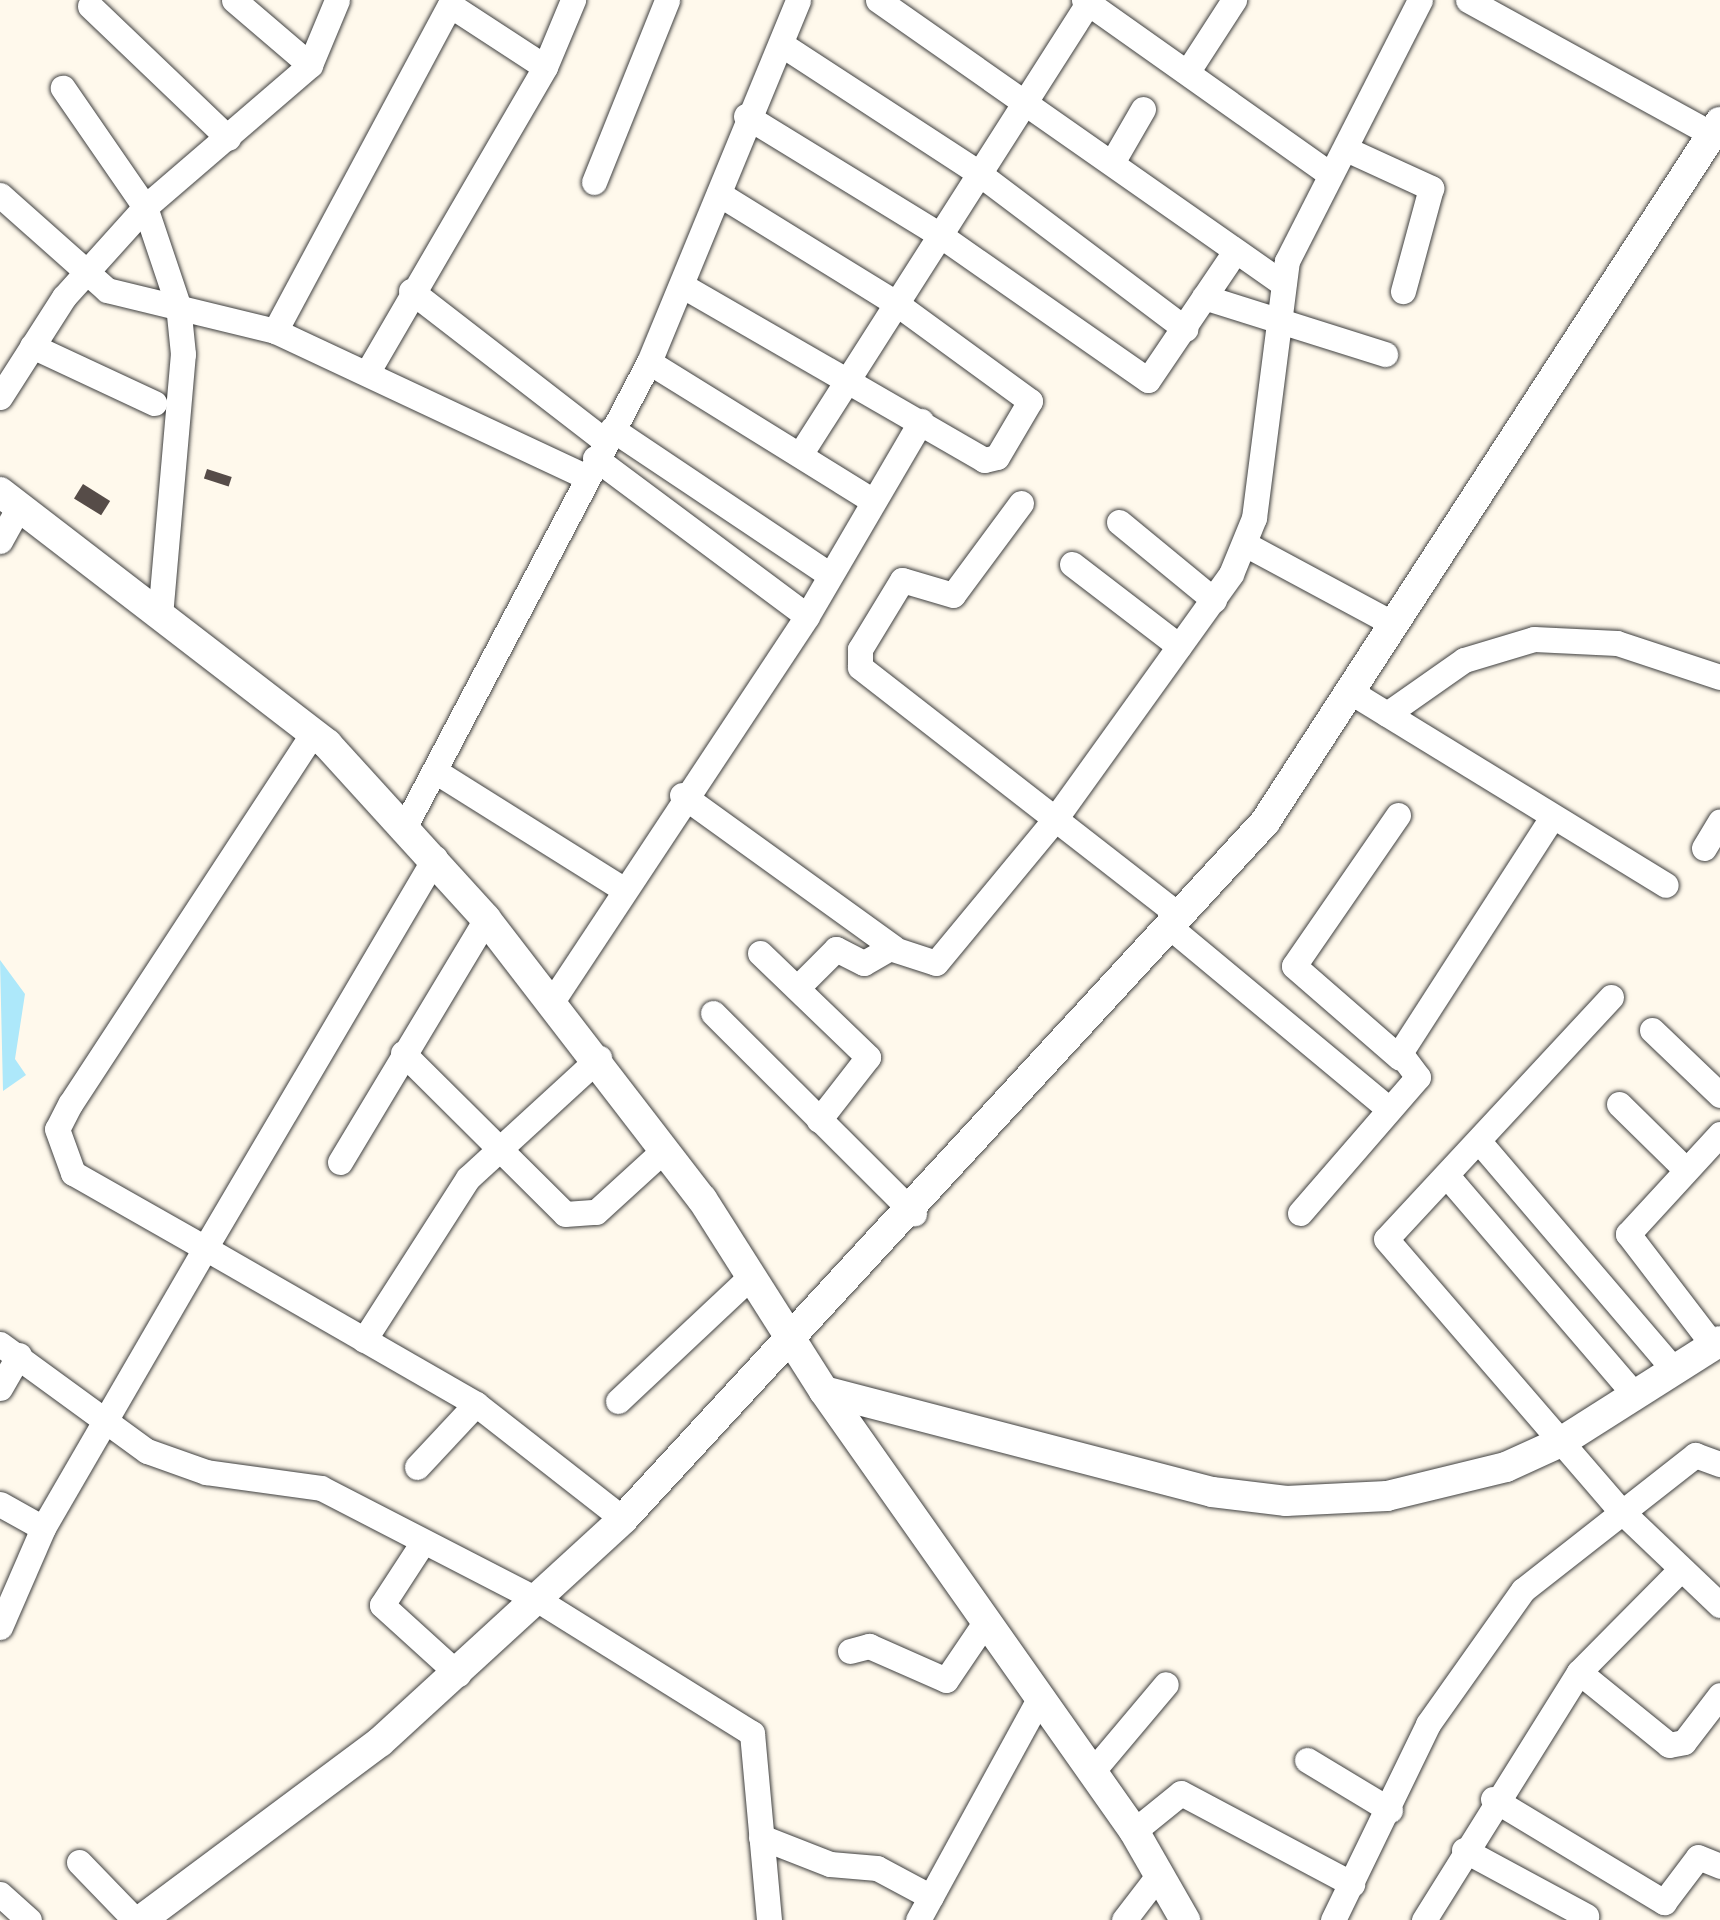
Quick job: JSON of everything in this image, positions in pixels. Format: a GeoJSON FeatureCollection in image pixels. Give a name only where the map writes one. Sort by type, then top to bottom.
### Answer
{"type":"FeatureCollection","features":[{"type":"Feature","properties":{"kind":"street"},"geometry":{"type":"LineString","coordinates":[[234,0],[310,65]]}},
{"type":"Feature","properties":{"kind":"street"},"geometry":{"type":"LineString","coordinates":[[0,398],[84,272],[145,207],[310,65],[337,0]]}},
{"type":"Feature","properties":{"kind":"street"},"geometry":{"type":"LineString","coordinates":[[366,373],[545,66],[573,0]]}},
{"type":"Feature","properties":{"kind":"street"},"geometry":{"type":"LineString","coordinates":[[594,182],[667,0]]}},
{"type":"Feature","properties":{"kind":"street"},"geometry":{"type":"LineString","coordinates":[[404,828],[649,362],[683,286],[746,116],[798,0]]}},
{"type":"Feature","properties":{"kind":"street"},"geometry":{"type":"LineString","coordinates":[[878,0],[1024,96],[1232,256],[1282,284]]}},
{"type":"Feature","properties":{"kind":"street"},"geometry":{"type":"LineString","coordinates":[[1188,71],[1234,0]]}},
{"type":"Feature","properties":{"kind":"street"},"geometry":{"type":"LineString","coordinates":[[682,796],[894,948],[936,964],[1055,819],[1214,600],[1246,544],[1282,318],[1282,284],[1330,174],[1420,0]]}},
{"type":"Feature","properties":{"kind":"street"},"geometry":{"type":"LineString","coordinates":[[79,1862],[138,1920],[300,1807],[458,1674],[623,1519],[914,1213],[1265,822],[1351,692],[1388,621],[1713,143],[1468,0]]}},
{"type":"Feature","properties":{"kind":"street"},"geometry":{"type":"LineString","coordinates":[[801,452],[1088,1],[1330,174]]}},
{"type":"Feature","properties":{"kind":"street"},"geometry":{"type":"LineString","coordinates":[[275,331],[451,2],[545,66]]}},
{"type":"Feature","properties":{"kind":"street"},"geometry":{"type":"LineString","coordinates":[[90,6],[228,138]]}},
{"type":"Feature","properties":{"kind":"street"},"geometry":{"type":"LineString","coordinates":[[781,44],[977,172],[1185,329]]}},
{"type":"Feature","properties":{"kind":"street"},"geometry":{"type":"LineString","coordinates":[[63,88],[145,207],[178,305],[183,354],[160,616]]}},
{"type":"Feature","properties":{"kind":"street"},"geometry":{"type":"LineString","coordinates":[[1113,162],[1144,109]]}},
{"type":"Feature","properties":{"kind":"street"},"geometry":{"type":"LineString","coordinates":[[746,116],[938,233],[1141,378],[1158,374],[1232,256]]}},
{"type":"Feature","properties":{"kind":"street"},"geometry":{"type":"LineString","coordinates":[[1346,149],[1431,188],[1403,292]]}},
{"type":"Feature","properties":{"kind":"street"},"geometry":{"type":"LineString","coordinates":[[683,286],[993,460],[1030,398],[894,302],[719,194]]}},
{"type":"Feature","properties":{"kind":"street"},"geometry":{"type":"LineString","coordinates":[[0,195],[84,272],[125,298],[178,305],[275,331],[366,373],[599,451],[830,575]]}},
{"type":"Feature","properties":{"kind":"street"},"geometry":{"type":"LineString","coordinates":[[411,291],[599,451],[807,616]]}},
{"type":"Feature","properties":{"kind":"street"},"geometry":{"type":"LineString","coordinates":[[1204,296],[1385,354]]}},
{"type":"Feature","properties":{"kind":"street"},"geometry":{"type":"LineString","coordinates":[[32,346],[154,403]]}},
{"type":"Feature","properties":{"kind":"street"},"geometry":{"type":"LineString","coordinates":[[649,362],[801,452],[873,501]]}},
{"type":"Feature","properties":{"kind":"street"},"geometry":{"type":"LineString","coordinates":[[553,1000],[620,886],[807,616],[921,420]]}},
{"type":"Feature","properties":{"kind":"street"},"geometry":{"type":"LineString","coordinates":[[0,541],[9,500],[313,733],[435,858],[553,1000],[664,1150],[824,1391],[1134,1831],[1185,1920]]}},
{"type":"Feature","properties":{"kind":"street"},"geometry":{"type":"LineString","coordinates":[[1021,502],[953,595],[902,580],[858,659],[1055,819],[1389,1109]]}},
{"type":"Feature","properties":{"kind":"street"},"geometry":{"type":"LineString","coordinates":[[1119,522],[1214,600]]}},
{"type":"Feature","properties":{"kind":"street"},"geometry":{"type":"LineString","coordinates":[[1246,544],[1388,621]]}},
{"type":"Feature","properties":{"kind":"street"},"geometry":{"type":"LineString","coordinates":[[1072,564],[1179,646]]}},
{"type":"Feature","properties":{"kind":"street"},"geometry":{"type":"LineString","coordinates":[[1386,714],[1464,660],[1534,639],[1616,643],[1720,677]]}},
{"type":"Feature","properties":{"kind":"street"},"geometry":{"type":"LineString","coordinates":[[1351,692],[1550,820],[1666,885]]}},
{"type":"Feature","properties":{"kind":"street"},"geometry":{"type":"LineString","coordinates":[[313,733],[57,1129],[72,1173],[476,1404],[623,1519]]}},
{"type":"Feature","properties":{"kind":"street"},"geometry":{"type":"LineString","coordinates":[[436,771],[620,886]]}},
{"type":"Feature","properties":{"kind":"street"},"geometry":{"type":"LineString","coordinates":[[1300,1213],[1418,1074],[1294,966],[1398,815]]}},
{"type":"Feature","properties":{"kind":"street"},"geometry":{"type":"LineString","coordinates":[[1400,1058],[1550,820]]}},
{"type":"Feature","properties":{"kind":"street"},"geometry":{"type":"LineString","coordinates":[[1704,848],[1720,821]]}},
{"type":"Feature","properties":{"kind":"street"},"geometry":{"type":"LineString","coordinates":[[0,1627],[43,1528],[105,1417],[435,858]]}},
{"type":"Feature","properties":{"kind":"street"},"geometry":{"type":"LineString","coordinates":[[340,1162],[486,919]]}},
{"type":"Feature","properties":{"kind":"street"},"geometry":{"type":"LineString","coordinates":[[797,988],[836,948],[869,963],[894,948]]}},
{"type":"Feature","properties":{"kind":"street"},"geometry":{"type":"LineString","coordinates":[[760,953],[868,1057],[818,1120]]}},
{"type":"Feature","properties":{"kind":"street"},"geometry":{"type":"LineString","coordinates":[[1611,998],[1482,1145],[1386,1239],[1618,1508],[1720,1605]]}},
{"type":"Feature","properties":{"kind":"street"},"geometry":{"type":"LineString","coordinates":[[713,1013],[914,1213]]}},
{"type":"Feature","properties":{"kind":"street"},"geometry":{"type":"LineString","coordinates":[[1652,1030],[1720,1095]]}},
{"type":"Feature","properties":{"kind":"street"},"geometry":{"type":"LineString","coordinates":[[402,1053],[492,1152],[547,1204],[581,1218],[664,1150]]}},
{"type":"Feature","properties":{"kind":"street"},"geometry":{"type":"LineString","coordinates":[[364,1340],[492,1152],[598,1058]]}},
{"type":"Feature","properties":{"kind":"street"},"geometry":{"type":"LineString","coordinates":[[1619,1104],[1683,1167]]}},
{"type":"Feature","properties":{"kind":"street"},"geometry":{"type":"LineString","coordinates":[[824,1391],[1212,1492],[1286,1501],[1450,1484],[1561,1442],[1632,1392],[1717,1343],[1628,1234],[1683,1167],[1720,1134]]}},
{"type":"Feature","properties":{"kind":"street"},"geometry":{"type":"LineString","coordinates":[[1482,1145],[1674,1370]]}},
{"type":"Feature","properties":{"kind":"street"},"geometry":{"type":"LineString","coordinates":[[1448,1177],[1632,1392]]}},
{"type":"Feature","properties":{"kind":"street"},"geometry":{"type":"LineString","coordinates":[[618,1401],[750,1276]]}},
{"type":"Feature","properties":{"kind":"street"},"geometry":{"type":"LineString","coordinates":[[0,1388],[10,1349],[176,1464],[300,1480],[538,1600],[752,1733],[769,1920]]}},
{"type":"Feature","properties":{"kind":"street"},"geometry":{"type":"LineString","coordinates":[[417,1466],[476,1404]]}},
{"type":"Feature","properties":{"kind":"street"},"geometry":{"type":"LineString","coordinates":[[1333,1920],[1448,1690],[1523,1590],[1618,1508],[1694,1455],[1720,1464]]}},
{"type":"Feature","properties":{"kind":"street"},"geometry":{"type":"LineString","coordinates":[[0,1504],[43,1528]]}},
{"type":"Feature","properties":{"kind":"street"},"geometry":{"type":"LineString","coordinates":[[423,1542],[382,1605],[458,1674]]}},
{"type":"Feature","properties":{"kind":"street"},"geometry":{"type":"LineString","coordinates":[[1424,1920],[1493,1799],[1579,1672],[1681,1569]]}},
{"type":"Feature","properties":{"kind":"street"},"geometry":{"type":"LineString","coordinates":[[850,1650],[869,1646],[946,1680],[986,1622]]}},
{"type":"Feature","properties":{"kind":"street"},"geometry":{"type":"LineString","coordinates":[[1579,1672],[1669,1745],[1684,1742],[1720,1695]]}},
{"type":"Feature","properties":{"kind":"street"},"geometry":{"type":"LineString","coordinates":[[1091,1773],[1166,1684]]}},
{"type":"Feature","properties":{"kind":"street"},"geometry":{"type":"LineString","coordinates":[[918,1920],[1040,1697]]}},
{"type":"Feature","properties":{"kind":"street"},"geometry":{"type":"LineString","coordinates":[[1308,1760],[1390,1810]]}},
{"type":"Feature","properties":{"kind":"street"},"geometry":{"type":"LineString","coordinates":[[1134,1831],[1181,1793],[1352,1884]]}},
{"type":"Feature","properties":{"kind":"street"},"geometry":{"type":"LineString","coordinates":[[1493,1799],[1664,1902],[1698,1856],[1720,1866]]}},
{"type":"Feature","properties":{"kind":"street"},"geometry":{"type":"LineString","coordinates":[[761,1836],[830,1864],[877,1868],[931,1897]]}},
{"type":"Feature","properties":{"kind":"street"},"geometry":{"type":"LineString","coordinates":[[1464,1850],[1586,1916]]}},
{"type":"Feature","properties":{"kind":"street"},"geometry":{"type":"LineString","coordinates":[[1124,1920],[1160,1874]]}},
{"type":"Feature","properties":{"kind":"street"},"geometry":{"type":"LineString","coordinates":[[0,1894],[30,1920]]}},
{"type":"Feature","properties":{"kind":"water"},"geometry":{"type":"Polygon","coordinates":[[[0,960],[25,994],[15,1059],[26,1075],[3,1091],[0,960]]]}},
{"type":"Feature","properties":{"kind":"building"},"geometry":{"type":"Polygon","coordinates":[[[207,469],[232,477],[229,487],[204,479],[207,469]]]}},
{"type":"Feature","properties":{"kind":"building"},"geometry":{"type":"Polygon","coordinates":[[[83,484],[110,501],[101,515],[74,498],[83,484]]]}}]}
